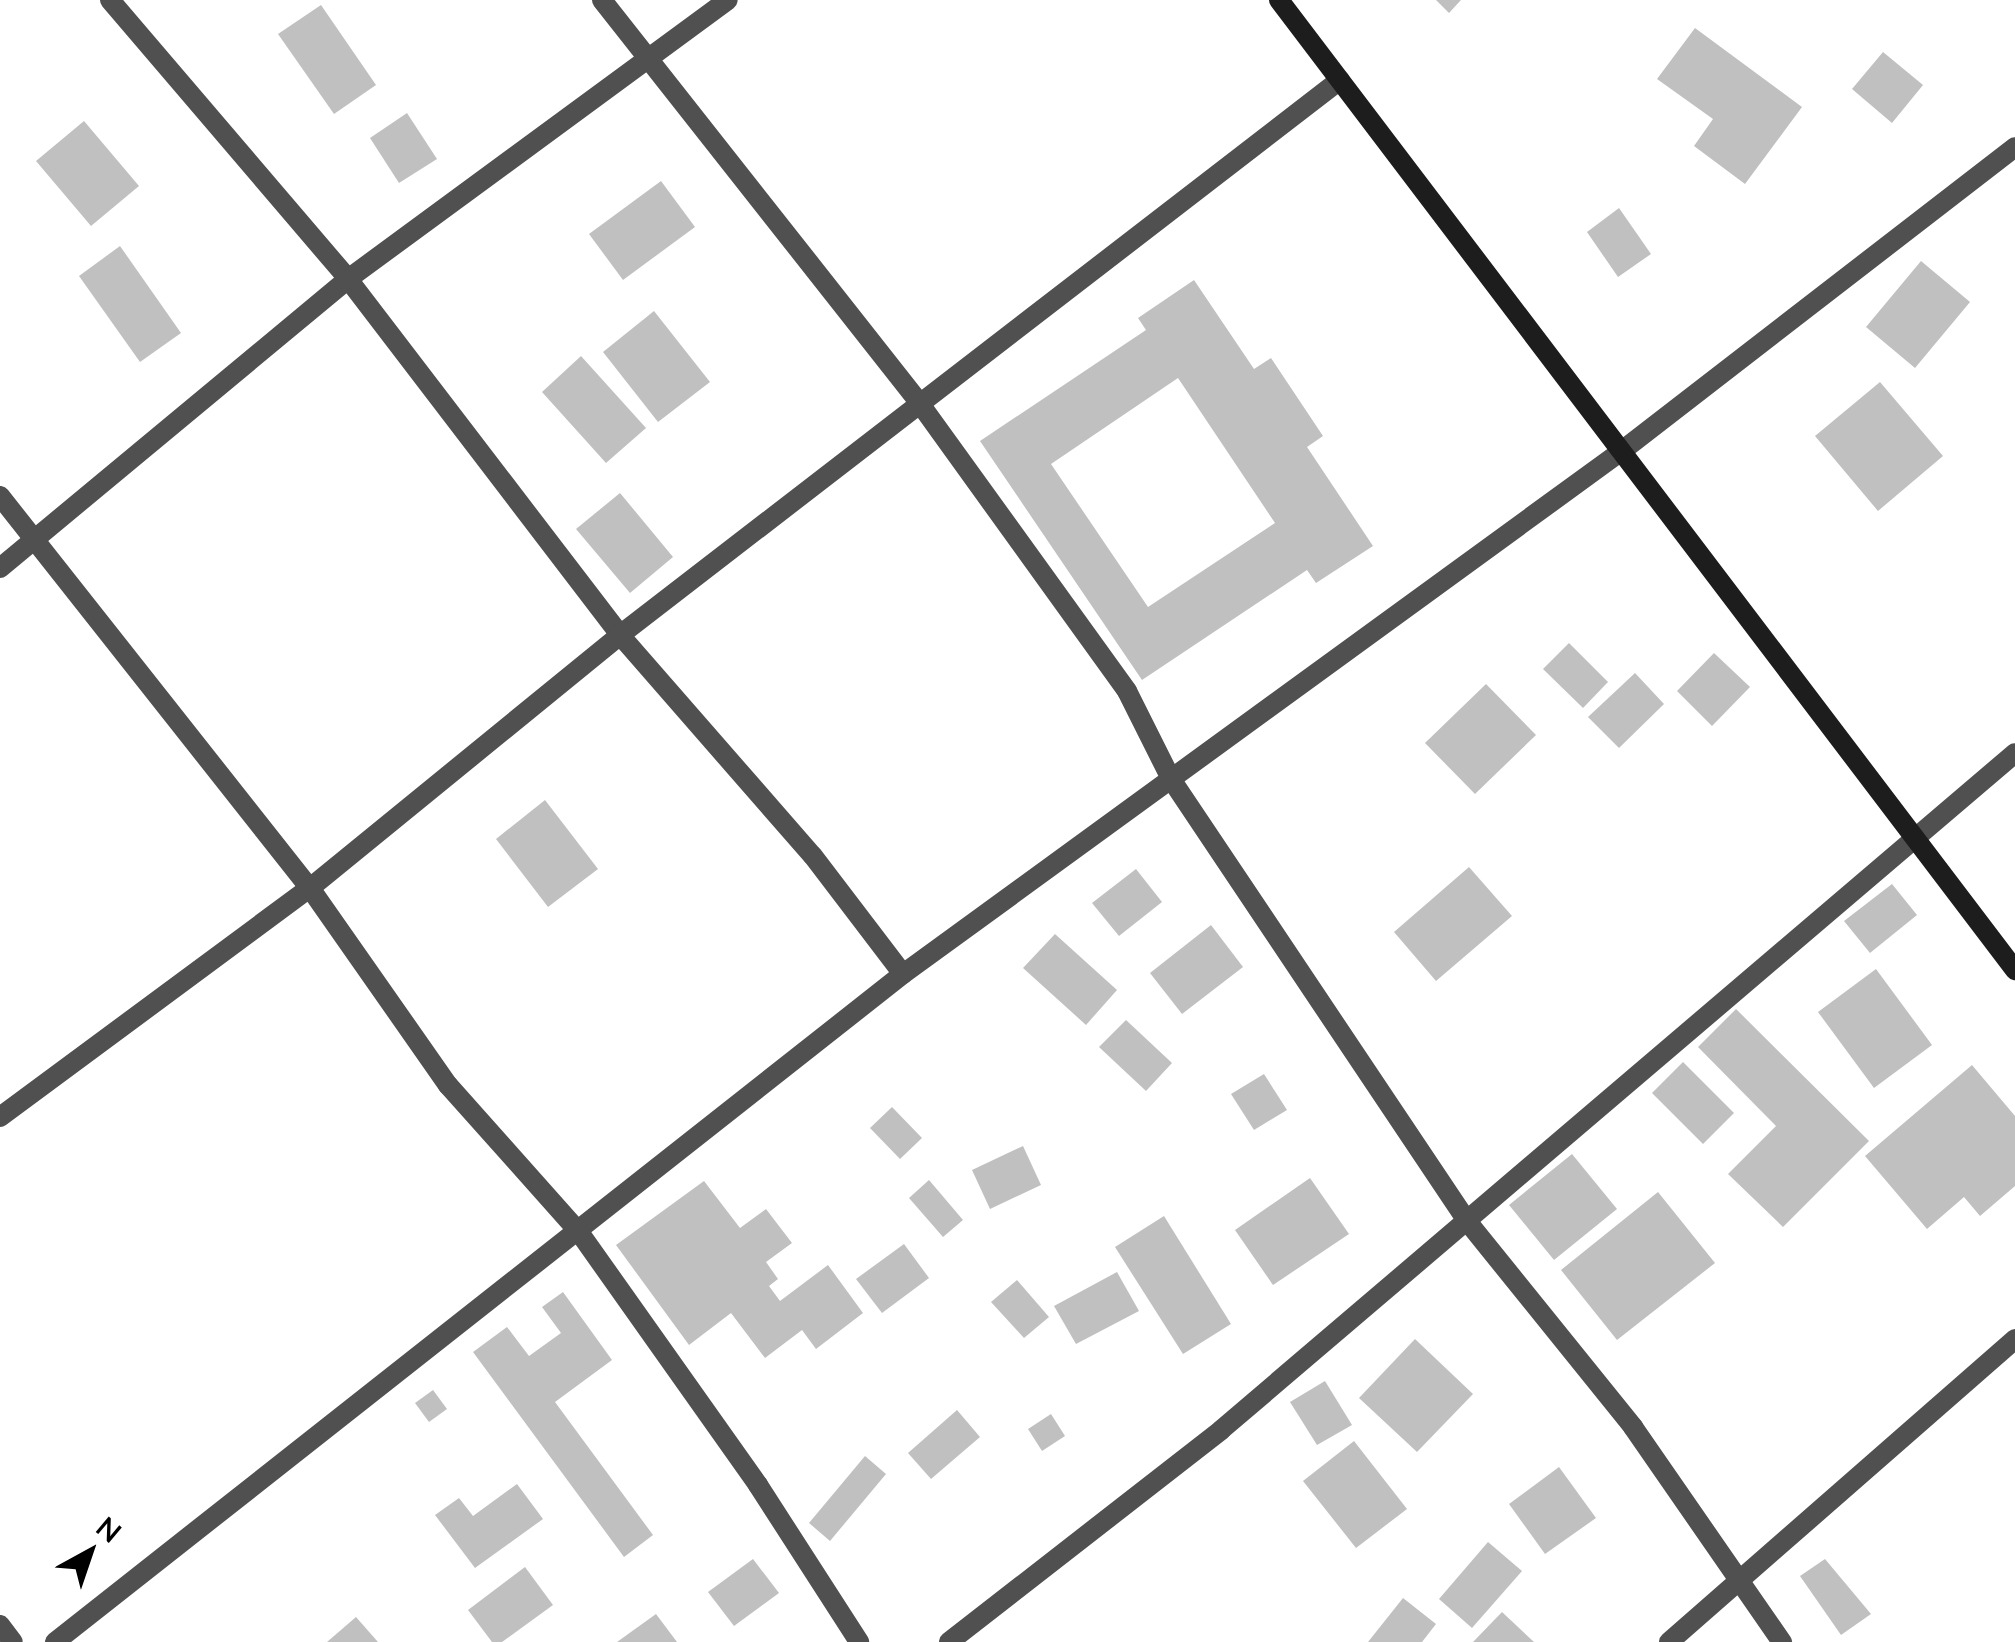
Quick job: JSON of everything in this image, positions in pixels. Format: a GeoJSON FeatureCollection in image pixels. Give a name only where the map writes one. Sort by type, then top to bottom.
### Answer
{"type":"FeatureCollection","features":[{"type":"Feature","properties":{"kind":"main road"},"geometry":{"type":"LineString","coordinates":[[1279,0],[2015,970]]}},
{"type":"Feature","properties":{"kind":"street"},"geometry":{"type":"LineString","coordinates":[[110,0],[348,279],[620,634],[813,856],[903,974]]}},
{"type":"Feature","properties":{"kind":"street"},"geometry":{"type":"LineString","coordinates":[[602,0],[918,401],[1127,692],[1171,779],[1467,1221],[1633,1427],[1782,1642]]}},
{"type":"Feature","properties":{"kind":"street"},"geometry":{"type":"LineString","coordinates":[[0,568],[37,542],[348,279],[728,0]]}},
{"type":"Feature","properties":{"kind":"street"},"geometry":{"type":"LineString","coordinates":[[0,1117],[310,888],[620,634],[1340,80]]}},
{"type":"Feature","properties":{"kind":"street"},"geometry":{"type":"LineString","coordinates":[[55,1642],[903,974],[1622,450],[2015,147]]}},
{"type":"Feature","properties":{"kind":"street"},"geometry":{"type":"LineString","coordinates":[[0,496],[310,888],[448,1085],[579,1232],[758,1485],[859,1642]]}},
{"type":"Feature","properties":{"kind":"street"},"geometry":{"type":"LineString","coordinates":[[949,1642],[1220,1430],[1916,843],[2015,753]]}},
{"type":"Feature","properties":{"kind":"street"},"geometry":{"type":"LineString","coordinates":[[1669,1642],[2015,1339]]}},
{"type":"Feature","properties":{"kind":"street"},"geometry":{"type":"LineString","coordinates":[[0,1625],[12,1642]]}},
{"type":"Feature","properties":{"kind":"building"},"geometry":{"type":"Polygon","coordinates":[[[1436,0],[1461,0],[1449,13],[1436,0]]]}},
{"type":"Feature","properties":{"kind":"building"},"geometry":{"type":"Polygon","coordinates":[[[321,5],[376,85],[334,114],[278,34],[321,5]]]}},
{"type":"Feature","properties":{"kind":"building"},"geometry":{"type":"Polygon","coordinates":[[[1695,28],[1802,107],[1745,184],[1694,146],[1713,119],[1657,79],[1695,28]]]}},
{"type":"Feature","properties":{"kind":"building"},"geometry":{"type":"Polygon","coordinates":[[[1883,52],[1923,85],[1892,123],[1852,89],[1883,52]]]}},
{"type":"Feature","properties":{"kind":"building"},"geometry":{"type":"Polygon","coordinates":[[[407,113],[437,159],[399,183],[370,138],[407,113]]]}},
{"type":"Feature","properties":{"kind":"building"},"geometry":{"type":"Polygon","coordinates":[[[84,121],[139,186],[91,226],[36,161],[84,121]]]}},
{"type":"Feature","properties":{"kind":"building"},"geometry":{"type":"Polygon","coordinates":[[[661,181],[695,227],[623,280],[589,234],[661,181]]]}},
{"type":"Feature","properties":{"kind":"building"},"geometry":{"type":"Polygon","coordinates":[[[1619,208],[1651,254],[1618,277],[1587,232],[1619,208]]]}},
{"type":"Feature","properties":{"kind":"building"},"geometry":{"type":"Polygon","coordinates":[[[120,246],[181,333],[140,362],[79,276],[120,246]]]}},
{"type":"Feature","properties":{"kind":"building"},"geometry":{"type":"Polygon","coordinates":[[[1921,261],[1970,302],[1915,368],[1866,327],[1921,261]]]}},
{"type":"Feature","properties":{"kind":"building"},"geometry":{"type":"Polygon","coordinates":[[[1194,280],[1254,369],[1271,358],[1323,436],[1307,447],[1373,546],[1316,583],[1307,570],[1142,680],[980,441],[1146,330],[1138,318],[1194,280]],[[1178,378],[1051,464],[1148,607],[1275,523],[1178,378]]]}},
{"type":"Feature","properties":{"kind":"building"},"geometry":{"type":"Polygon","coordinates":[[[654,311],[710,382],[658,422],[603,352],[654,311]]]}},
{"type":"Feature","properties":{"kind":"building"},"geometry":{"type":"Polygon","coordinates":[[[581,356],[646,428],[606,463],[542,392],[581,356]]]}},
{"type":"Feature","properties":{"kind":"building"},"geometry":{"type":"Polygon","coordinates":[[[1880,382],[1943,456],[1878,511],[1815,436],[1880,382]]]}},
{"type":"Feature","properties":{"kind":"building"},"geometry":{"type":"Polygon","coordinates":[[[620,493],[673,557],[630,593],[576,529],[620,493]]]}},
{"type":"Feature","properties":{"kind":"building"},"geometry":{"type":"Polygon","coordinates":[[[1569,643],[1608,682],[1583,708],[1543,669],[1569,643]]]}},
{"type":"Feature","properties":{"kind":"building"},"geometry":{"type":"Polygon","coordinates":[[[1714,653],[1750,687],[1712,726],[1677,691],[1714,653]]]}},
{"type":"Feature","properties":{"kind":"building"},"geometry":{"type":"Polygon","coordinates":[[[1635,673],[1664,704],[1619,748],[1588,717],[1635,673]]]}},
{"type":"Feature","properties":{"kind":"building"},"geometry":{"type":"Polygon","coordinates":[[[1486,684],[1536,735],[1475,794],[1425,743],[1486,684]]]}},
{"type":"Feature","properties":{"kind":"building"},"geometry":{"type":"Polygon","coordinates":[[[545,800],[598,869],[548,907],[496,839],[545,800]]]}},
{"type":"Feature","properties":{"kind":"building"},"geometry":{"type":"Polygon","coordinates":[[[1469,867],[1512,916],[1436,981],[1394,932],[1469,867]]]}},
{"type":"Feature","properties":{"kind":"building"},"geometry":{"type":"Polygon","coordinates":[[[1136,869],[1162,902],[1119,936],[1092,903],[1136,869]]]}},
{"type":"Feature","properties":{"kind":"building"},"geometry":{"type":"Polygon","coordinates":[[[1892,884],[1917,915],[1870,953],[1844,921],[1892,884]]]}},
{"type":"Feature","properties":{"kind":"building"},"geometry":{"type":"Polygon","coordinates":[[[1211,925],[1243,967],[1182,1014],[1150,973],[1211,925]]]}},
{"type":"Feature","properties":{"kind":"building"},"geometry":{"type":"Polygon","coordinates":[[[1055,934],[1117,990],[1086,1025],[1023,968],[1055,934]]]}},
{"type":"Feature","properties":{"kind":"building"},"geometry":{"type":"Polygon","coordinates":[[[1876,969],[1932,1045],[1874,1088],[1818,1012],[1876,969]]]}},
{"type":"Feature","properties":{"kind":"building"},"geometry":{"type":"Polygon","coordinates":[[[1736,1009],[1869,1141],[1783,1227],[1728,1174],[1776,1126],[1698,1047],[1736,1009]]]}},
{"type":"Feature","properties":{"kind":"building"},"geometry":{"type":"Polygon","coordinates":[[[1126,1020],[1172,1063],[1146,1091],[1099,1047],[1126,1020]]]}},
{"type":"Feature","properties":{"kind":"building"},"geometry":{"type":"Polygon","coordinates":[[[1683,1062],[1734,1113],[1703,1144],[1652,1093],[1683,1062]]]}},
{"type":"Feature","properties":{"kind":"building"},"geometry":{"type":"Polygon","coordinates":[[[1972,1065],[2015,1116],[2015,1186],[1980,1216],[1964,1197],[1927,1229],[1865,1156],[1972,1065]]]}},
{"type":"Feature","properties":{"kind":"building"},"geometry":{"type":"Polygon","coordinates":[[[1264,1074],[1287,1110],[1254,1130],[1231,1094],[1264,1074]]]}},
{"type":"Feature","properties":{"kind":"building"},"geometry":{"type":"Polygon","coordinates":[[[892,1107],[922,1138],[900,1159],[870,1128],[892,1107]]]}},
{"type":"Feature","properties":{"kind":"building"},"geometry":{"type":"Polygon","coordinates":[[[1023,1146],[1041,1185],[990,1209],[972,1170],[1023,1146]]]}},
{"type":"Feature","properties":{"kind":"building"},"geometry":{"type":"Polygon","coordinates":[[[1572,1154],[1617,1209],[1554,1260],[1509,1205],[1572,1154]]]}},
{"type":"Feature","properties":{"kind":"building"},"geometry":{"type":"Polygon","coordinates":[[[1310,1178],[1349,1234],[1273,1285],[1235,1230],[1310,1178]]]}},
{"type":"Feature","properties":{"kind":"building"},"geometry":{"type":"Polygon","coordinates":[[[929,1180],[963,1220],[943,1237],[909,1198],[929,1180]]]}},
{"type":"Feature","properties":{"kind":"building"},"geometry":{"type":"Polygon","coordinates":[[[704,1181],[740,1228],[766,1209],[792,1243],[766,1262],[778,1279],[769,1286],[780,1301],[828,1265],[863,1313],[816,1349],[802,1330],[765,1358],[731,1313],[689,1345],[616,1245],[704,1181]]]}},
{"type":"Feature","properties":{"kind":"building"},"geometry":{"type":"Polygon","coordinates":[[[1658,1192],[1715,1263],[1617,1340],[1561,1270],[1658,1192]]]}},
{"type":"Feature","properties":{"kind":"building"},"geometry":{"type":"Polygon","coordinates":[[[1164,1216],[1231,1324],[1183,1354],[1115,1247],[1164,1216]]]}},
{"type":"Feature","properties":{"kind":"building"},"geometry":{"type":"Polygon","coordinates":[[[904,1244],[929,1278],[882,1313],[856,1279],[904,1244]]]}},
{"type":"Feature","properties":{"kind":"building"},"geometry":{"type":"Polygon","coordinates":[[[1117,1272],[1139,1311],[1076,1344],[1054,1306],[1117,1272]]]}},
{"type":"Feature","properties":{"kind":"building"},"geometry":{"type":"Polygon","coordinates":[[[1017,1280],[1049,1317],[1024,1338],[991,1302],[1017,1280]]]}},
{"type":"Feature","properties":{"kind":"building"},"geometry":{"type":"Polygon","coordinates":[[[563,1292],[612,1360],[555,1402],[653,1535],[624,1557],[473,1352],[507,1327],[529,1356],[561,1333],[542,1307],[563,1292]]]}},
{"type":"Feature","properties":{"kind":"building"},"geometry":{"type":"Polygon","coordinates":[[[1415,1339],[1473,1394],[1417,1452],[1359,1398],[1415,1339]]]}},
{"type":"Feature","properties":{"kind":"building"},"geometry":{"type":"Polygon","coordinates":[[[1325,1381],[1352,1425],[1317,1445],[1290,1402],[1325,1381]]]}},
{"type":"Feature","properties":{"kind":"building"},"geometry":{"type":"Polygon","coordinates":[[[433,1390],[447,1409],[429,1422],[415,1403],[433,1390]]]}},
{"type":"Feature","properties":{"kind":"building"},"geometry":{"type":"Polygon","coordinates":[[[957,1410],[980,1437],[931,1479],[908,1453],[957,1410]]]}},
{"type":"Feature","properties":{"kind":"building"},"geometry":{"type":"Polygon","coordinates":[[[1051,1414],[1065,1436],[1042,1451],[1028,1429],[1051,1414]]]}},
{"type":"Feature","properties":{"kind":"building"},"geometry":{"type":"Polygon","coordinates":[[[1354,1441],[1407,1509],[1356,1548],[1303,1481],[1354,1441]]]}},
{"type":"Feature","properties":{"kind":"building"},"geometry":{"type":"Polygon","coordinates":[[[865,1456],[886,1474],[830,1541],[809,1523],[865,1456]]]}},
{"type":"Feature","properties":{"kind":"building"},"geometry":{"type":"Polygon","coordinates":[[[1559,1467],[1596,1518],[1545,1554],[1509,1504],[1559,1467]]]}},
{"type":"Feature","properties":{"kind":"building"},"geometry":{"type":"Polygon","coordinates":[[[517,1484],[543,1519],[475,1568],[435,1515],[459,1498],[473,1516],[517,1484]]]}},
{"type":"Feature","properties":{"kind":"building"},"geometry":{"type":"Polygon","coordinates":[[[1488,1542],[1522,1571],[1472,1628],[1439,1599],[1488,1542]]]}},
{"type":"Feature","properties":{"kind":"building"},"geometry":{"type":"Polygon","coordinates":[[[753,1559],[779,1593],[734,1626],[708,1592],[753,1559]]]}},
{"type":"Feature","properties":{"kind":"building"},"geometry":{"type":"Polygon","coordinates":[[[1825,1559],[1871,1614],[1841,1635],[1800,1576],[1825,1559]]]}},
{"type":"Feature","properties":{"kind":"building"},"geometry":{"type":"Polygon","coordinates":[[[525,1567],[553,1605],[502,1642],[492,1642],[468,1610],[525,1567]]]}},
{"type":"Feature","properties":{"kind":"building"},"geometry":{"type":"Polygon","coordinates":[[[1403,1598],[1436,1624],[1422,1642],[1368,1642],[1403,1598]]]}},
{"type":"Feature","properties":{"kind":"building"},"geometry":{"type":"Polygon","coordinates":[[[1502,1612],[1534,1642],[1473,1642],[1502,1612]]]}},
{"type":"Feature","properties":{"kind":"building"},"geometry":{"type":"Polygon","coordinates":[[[656,1614],[677,1642],[617,1642],[656,1614]]]}},
{"type":"Feature","properties":{"kind":"building"},"geometry":{"type":"Polygon","coordinates":[[[356,1617],[378,1642],[327,1642],[356,1617]]]}}]}
